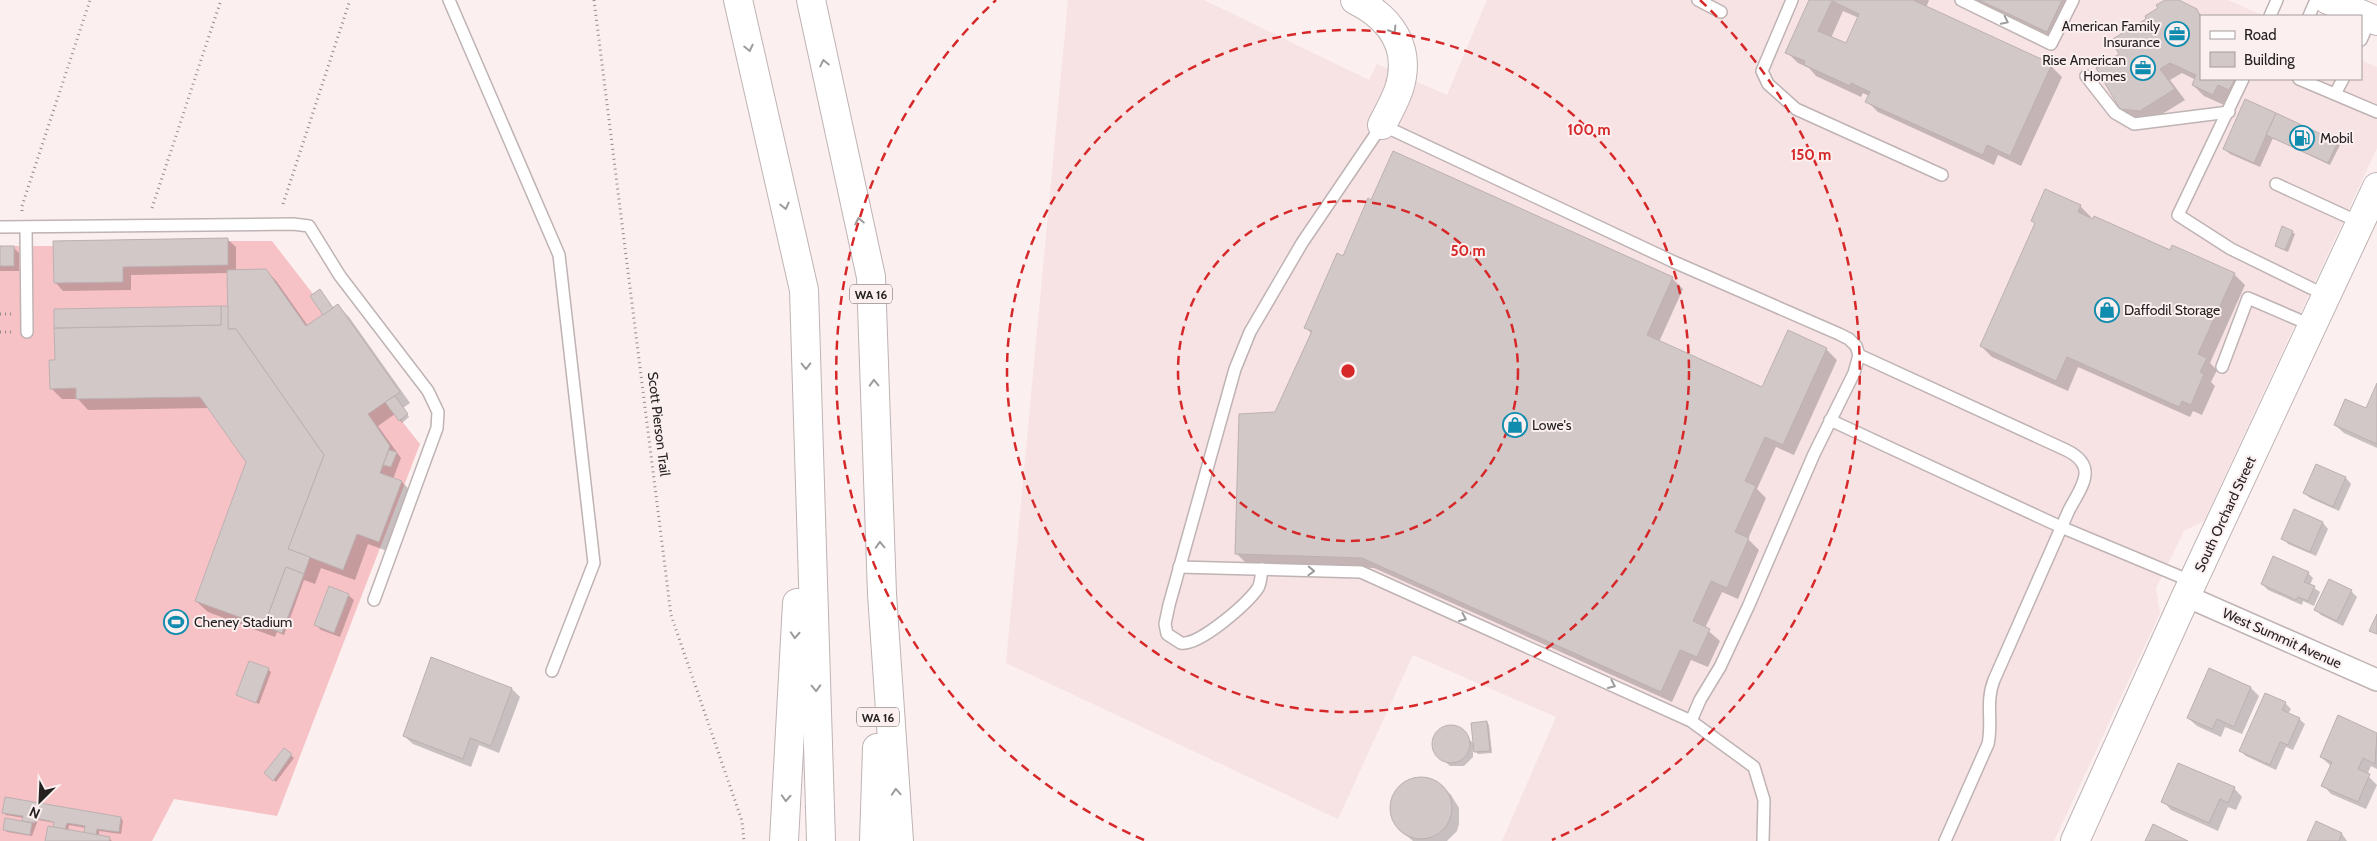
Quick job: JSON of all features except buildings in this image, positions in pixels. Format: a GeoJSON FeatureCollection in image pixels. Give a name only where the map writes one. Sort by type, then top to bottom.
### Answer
{"type":"FeatureCollection","features":[{"type":"Feature","properties":{"kind":"main road"},"geometry":{"type":"LineString","coordinates":[[738,0],[804,290],[821,841]]}},
{"type":"Feature","properties":{"kind":"main road","name":"WA 16"},"geometry":{"type":"LineString","coordinates":[[811,0],[870,277],[882,594],[874,841]]}},
{"type":"Feature","properties":{"kind":"main road"},"geometry":{"type":"LineString","coordinates":[[1356,0],[1372,8],[1387,21],[1397,37],[1402,55],[1399,89],[1382,125]]}},
{"type":"Feature","properties":{"kind":"main road"},"geometry":{"type":"LineString","coordinates":[[2328,0],[2352,15]]}},
{"type":"Feature","properties":{"kind":"main road","name":"South Orchard Street"},"geometry":{"type":"LineString","coordinates":[[2075,841],[2377,188]]}},
{"type":"Feature","properties":{"kind":"main road"},"geometry":{"type":"LineString","coordinates":[[784,841],[807,430]]}},
{"type":"Feature","properties":{"kind":"main road"},"geometry":{"type":"LineString","coordinates":[[882,594],[900,841]]}},
{"type":"Feature","properties":{"kind":"street","name":"West Summit Avenue"},"geometry":{"type":"LineString","coordinates":[[2190,589],[2377,680]]}},
{"type":"Feature","properties":{"kind":"lane"},"geometry":{"type":"LineString","coordinates":[[449,0],[559,255],[594,563],[552,671]]}},
{"type":"Feature","properties":{"kind":"lane"},"geometry":{"type":"LineString","coordinates":[[1698,0],[1721,12]]}},
{"type":"Feature","properties":{"kind":"lane"},"geometry":{"type":"LineString","coordinates":[[1792,0],[1762,71],[1768,84],[1796,110],[1942,175]]}},
{"type":"Feature","properties":{"kind":"lane"},"geometry":{"type":"LineString","coordinates":[[1961,0],[2051,44],[2073,0]]}},
{"type":"Feature","properties":{"kind":"lane"},"geometry":{"type":"LineString","coordinates":[[2270,15],[2277,0]]}},
{"type":"Feature","properties":{"kind":"lane"},"geometry":{"type":"LineString","coordinates":[[2309,15],[2316,0]]}},
{"type":"Feature","properties":{"kind":"lane"},"geometry":{"type":"LineString","coordinates":[[2086,76],[2115,113],[2134,124],[2229,112]]}},
{"type":"Feature","properties":{"kind":"lane"},"geometry":{"type":"LineString","coordinates":[[2243,80],[2229,112],[2178,215],[2231,248],[2327,296]]}},
{"type":"Feature","properties":{"kind":"lane"},"geometry":{"type":"LineString","coordinates":[[2301,80],[2377,112]]}},
{"type":"Feature","properties":{"kind":"lane"},"geometry":{"type":"LineString","coordinates":[[2335,94],[2342,80]]}},
{"type":"Feature","properties":{"kind":"lane"},"geometry":{"type":"LineString","coordinates":[[1262,569],[1259,586],[1243,606],[1194,642],[1185,644],[1169,637],[1165,628],[1169,605],[1235,369],[1244,344],[1302,242],[1382,125],[1674,262],[1844,336],[1856,346],[1858,355],[1854,374],[1830,420],[1720,667],[1700,700],[1691,721]]}},
{"type":"Feature","properties":{"kind":"lane"},"geometry":{"type":"LineString","coordinates":[[2276,184],[2361,223]]}},
{"type":"Feature","properties":{"kind":"lane"},"geometry":{"type":"LineString","coordinates":[[0,227],[293,224],[309,226],[340,276],[428,391],[438,412],[437,428],[374,600]]}},
{"type":"Feature","properties":{"kind":"lane"},"geometry":{"type":"LineString","coordinates":[[26,227],[27,332]]}},
{"type":"Feature","properties":{"kind":"lane"},"geometry":{"type":"LineString","coordinates":[[2222,367],[2248,298],[2313,326]]}},
{"type":"Feature","properties":{"kind":"lane"},"geometry":{"type":"LineString","coordinates":[[1858,355],[2066,450],[2082,459],[2086,467],[2085,476],[2061,526],[1991,688],[1988,701],[1991,728],[1988,744],[1945,841]]}},
{"type":"Feature","properties":{"kind":"lane"},"geometry":{"type":"LineString","coordinates":[[1830,420],[2061,526],[2190,589]]}},
{"type":"Feature","properties":{"kind":"lane"},"geometry":{"type":"LineString","coordinates":[[1179,567],[1361,572],[1691,721],[1754,767],[1764,800],[1763,841]]}},
{"type":"Feature","properties":{"kind":"path"},"geometry":{"type":"LineString","coordinates":[[26,227],[22,206],[90,0]]}},
{"type":"Feature","properties":{"kind":"path"},"geometry":{"type":"LineString","coordinates":[[146,225],[221,0]]}},
{"type":"Feature","properties":{"kind":"path"},"geometry":{"type":"LineString","coordinates":[[283,204],[350,0]]}},
{"type":"Feature","properties":{"kind":"path","name":"Scott Pierson Trail"},"geometry":{"type":"LineString","coordinates":[[594,0],[671,615],[742,821],[744,841]]}},
{"type":"Feature","properties":{"kind":"shaded area"},"geometry":{"type":"Polygon","coordinates":[[[1068,0],[1204,0],[1369,80],[1377,64],[1447,95],[1487,0],[2228,0],[2262,15],[2200,15],[2200,80],[2362,80],[2362,60],[2377,67],[2377,148],[2204,521],[2184,531],[2156,588],[2160,613],[2054,841],[1502,841],[1556,717],[1413,655],[1338,819],[1006,663],[1068,0]]]}},
{"type":"Feature","properties":{"kind":"shaded area","name":"Cheney Stadium"},"geometry":{"type":"Polygon","coordinates":[[[228,238],[228,241],[272,241],[313,294],[333,307],[338,304],[400,392],[395,396],[408,414],[401,420],[420,444],[277,816],[174,799],[152,841],[0,841],[0,246],[53,246],[53,241],[228,238]]]}},
{"type":"Feature","properties":{"kind":"place","name":"American Family Insurance"},"geometry":{"type":"Point","coordinates":[2177,34]}},
{"type":"Feature","properties":{"kind":"place","name":"Rise American Homes"},"geometry":{"type":"Point","coordinates":[2143,68]}},
{"type":"Feature","properties":{"kind":"place","name":"Mobil"},"geometry":{"type":"Point","coordinates":[2302,138]}},
{"type":"Feature","properties":{"kind":"place","name":"Daffodil Storage"},"geometry":{"type":"Point","coordinates":[2107,310]}},
{"type":"Feature","properties":{"kind":"place","name":"Lowe's"},"geometry":{"type":"Point","coordinates":[1515,425]}},
{"type":"Feature","properties":{"kind":"place","name":"Cheney Stadium"},"geometry":{"type":"Point","coordinates":[176,622]}}]}
